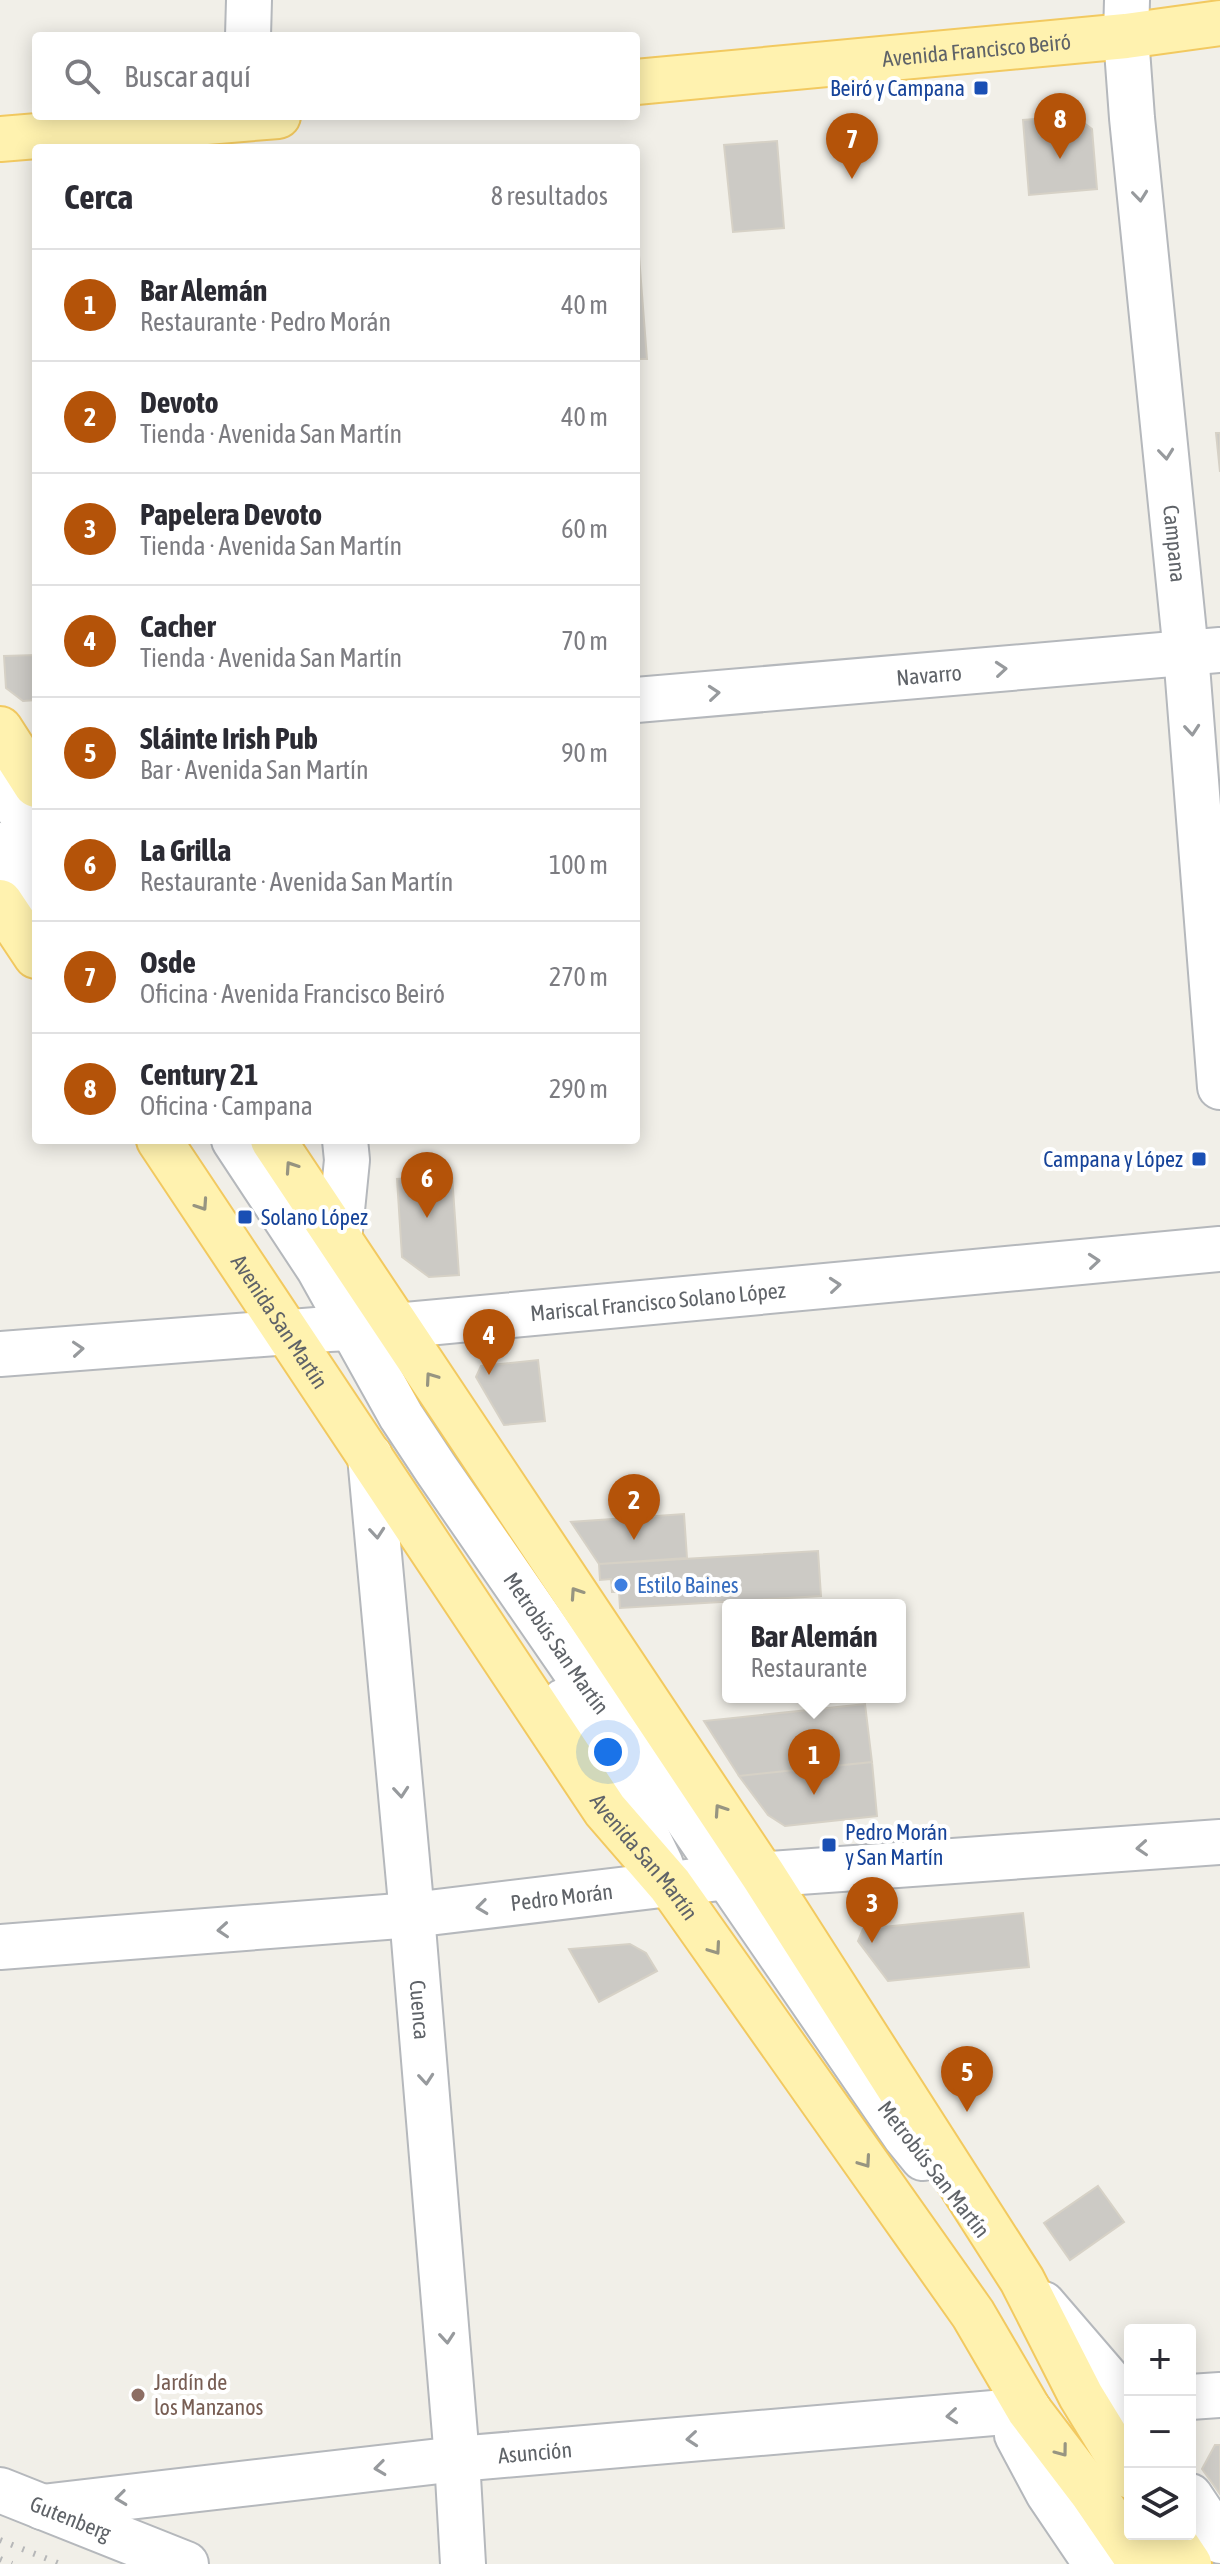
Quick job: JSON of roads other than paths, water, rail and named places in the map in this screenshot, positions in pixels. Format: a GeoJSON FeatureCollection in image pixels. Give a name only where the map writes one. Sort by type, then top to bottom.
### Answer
{"type":"FeatureCollection","features":[{"type":"Feature","properties":{"kind":"main road","name":"Avenida Francisco Beiró"},"geometry":{"type":"LineString","coordinates":[[640,81],[1127,18],[1220,23]]}},
{"type":"Feature","properties":{"kind":"main road"},"geometry":{"type":"LineString","coordinates":[[0,139],[259,125]]}},
{"type":"Feature","properties":{"kind":"main road"},"geometry":{"type":"LineString","coordinates":[[9,748],[32,780]]}},
{"type":"Feature","properties":{"kind":"main road"},"geometry":{"type":"LineString","coordinates":[[0,902],[32,950]]}},
{"type":"Feature","properties":{"kind":"main road","name":"Avenida San Martín"},"geometry":{"type":"LineString","coordinates":[[162,1144],[323,1330],[370,1456],[605,1810],[670,1885],[973,2314],[1029,2410],[1141,2564]]}},
{"type":"Feature","properties":{"kind":"main road"},"geometry":{"type":"LineString","coordinates":[[276,1144],[450,1404],[746,1876],[1022,2280],[1081,2396],[1125,2468]]}},
{"type":"Feature","properties":{"kind":"main road"},"geometry":{"type":"LineString","coordinates":[[1173,2540],[1189,2564]]}},
{"type":"Feature","properties":{"kind":"street"},"geometry":{"type":"LineString","coordinates":[[248,32],[249,0]]}},
{"type":"Feature","properties":{"kind":"street","name":"Campana"},"geometry":{"type":"LineString","coordinates":[[1127,18],[1132,118],[1203,651],[1220,1087]]}},
{"type":"Feature","properties":{"kind":"street","name":"Navarro"},"geometry":{"type":"LineString","coordinates":[[640,700],[1203,651]]}},
{"type":"Feature","properties":{"kind":"street"},"geometry":{"type":"LineString","coordinates":[[9,748],[32,824]]}},
{"type":"Feature","properties":{"kind":"street"},"geometry":{"type":"LineString","coordinates":[[0,845],[32,889]]}},
{"type":"Feature","properties":{"kind":"street","name":"Metrobús San Martín"},"geometry":{"type":"LineString","coordinates":[[218,1144],[290,1254],[323,1330],[365,1401],[631,1803],[670,1885]]}},
{"type":"Feature","properties":{"kind":"street","name":"Metrobús San Martín"},"geometry":{"type":"LineString","coordinates":[[237,1144],[319,1269],[323,1330],[401,1416],[594,1698],[661,1781],[746,1876]]}},
{"type":"Feature","properties":{"kind":"street"},"geometry":{"type":"LineString","coordinates":[[339,1240],[347,1160],[345,1144]]}},
{"type":"Feature","properties":{"kind":"street","name":"Mariscal Francisco Solano López"},"geometry":{"type":"LineString","coordinates":[[0,1354],[395,1326],[1220,1249]]}},
{"type":"Feature","properties":{"kind":"street","name":"Cuenca"},"geometry":{"type":"LineString","coordinates":[[370,1456],[412,1915],[463,2564]]}},
{"type":"Feature","properties":{"kind":"street","name":"Pedro Morán"},"geometry":{"type":"LineString","coordinates":[[0,1947],[412,1915],[746,1876],[1220,1842]]}},
{"type":"Feature","properties":{"kind":"street"},"geometry":{"type":"LineString","coordinates":[[1022,2280],[1124,2397]]}},
{"type":"Feature","properties":{"kind":"street"},"geometry":{"type":"LineString","coordinates":[[1196,2397],[1220,2395]]}},
{"type":"Feature","properties":{"kind":"street"},"geometry":{"type":"LineString","coordinates":[[1029,2410],[1017,2435],[1048,2493],[1096,2564]]}},
{"type":"Feature","properties":{"kind":"street","name":"Asunción"},"geometry":{"type":"LineString","coordinates":[[42,2507],[457,2459],[1029,2410]]}},
{"type":"Feature","properties":{"kind":"street","name":"Gutenberg"},"geometry":{"type":"LineString","coordinates":[[0,2490],[186,2564]]}},
{"type":"Feature","properties":{"kind":"street"},"geometry":{"type":"LineString","coordinates":[[1196,2505],[1220,2541]]}},
{"type":"Feature","properties":{"kind":"railway"},"geometry":{"type":"LineString","coordinates":[[0,2540],[60,2564]]}},
{"type":"Feature","properties":{"kind":"railway"},"geometry":{"type":"LineString","coordinates":[[0,2559],[12,2564]]}},
{"type":"Feature","properties":{"kind":"place","name":"Beiró y Campana"},"geometry":{"type":"Point","coordinates":[981,88]}},
{"type":"Feature","properties":{"kind":"place","name":"Century 21"},"geometry":{"type":"Point","coordinates":[1060,159]}},
{"type":"Feature","properties":{"kind":"place","name":"Osde"},"geometry":{"type":"Point","coordinates":[852,179]}},
{"type":"Feature","properties":{"kind":"place","name":"Campana y López"},"geometry":{"type":"Point","coordinates":[1199,1159]}},
{"type":"Feature","properties":{"kind":"place","name":"Solano López"},"geometry":{"type":"Point","coordinates":[245,1217]}},
{"type":"Feature","properties":{"kind":"place","name":"La Grilla"},"geometry":{"type":"Point","coordinates":[427,1218]}},
{"type":"Feature","properties":{"kind":"place","name":"Cacher"},"geometry":{"type":"Point","coordinates":[489,1375]}},
{"type":"Feature","properties":{"kind":"place","name":"Devoto"},"geometry":{"type":"Point","coordinates":[634,1540]}},
{"type":"Feature","properties":{"kind":"place","name":"Estilo Baines"},"geometry":{"type":"Point","coordinates":[621,1585]}},
{"type":"Feature","properties":{"kind":"place","name":"Bar Alemán"},"geometry":{"type":"Point","coordinates":[814,1795]}},
{"type":"Feature","properties":{"kind":"place","name":"Pedro Morán y San Martín"},"geometry":{"type":"Point","coordinates":[829,1845]}},
{"type":"Feature","properties":{"kind":"place","name":"Papelera Devoto"},"geometry":{"type":"Point","coordinates":[872,1943]}},
{"type":"Feature","properties":{"kind":"place","name":"Sláinte Irish Pub"},"geometry":{"type":"Point","coordinates":[967,2112]}},
{"type":"Feature","properties":{"kind":"place","name":"Jardín de los Manzanos"},"geometry":{"type":"Point","coordinates":[138,2395]}}]}
